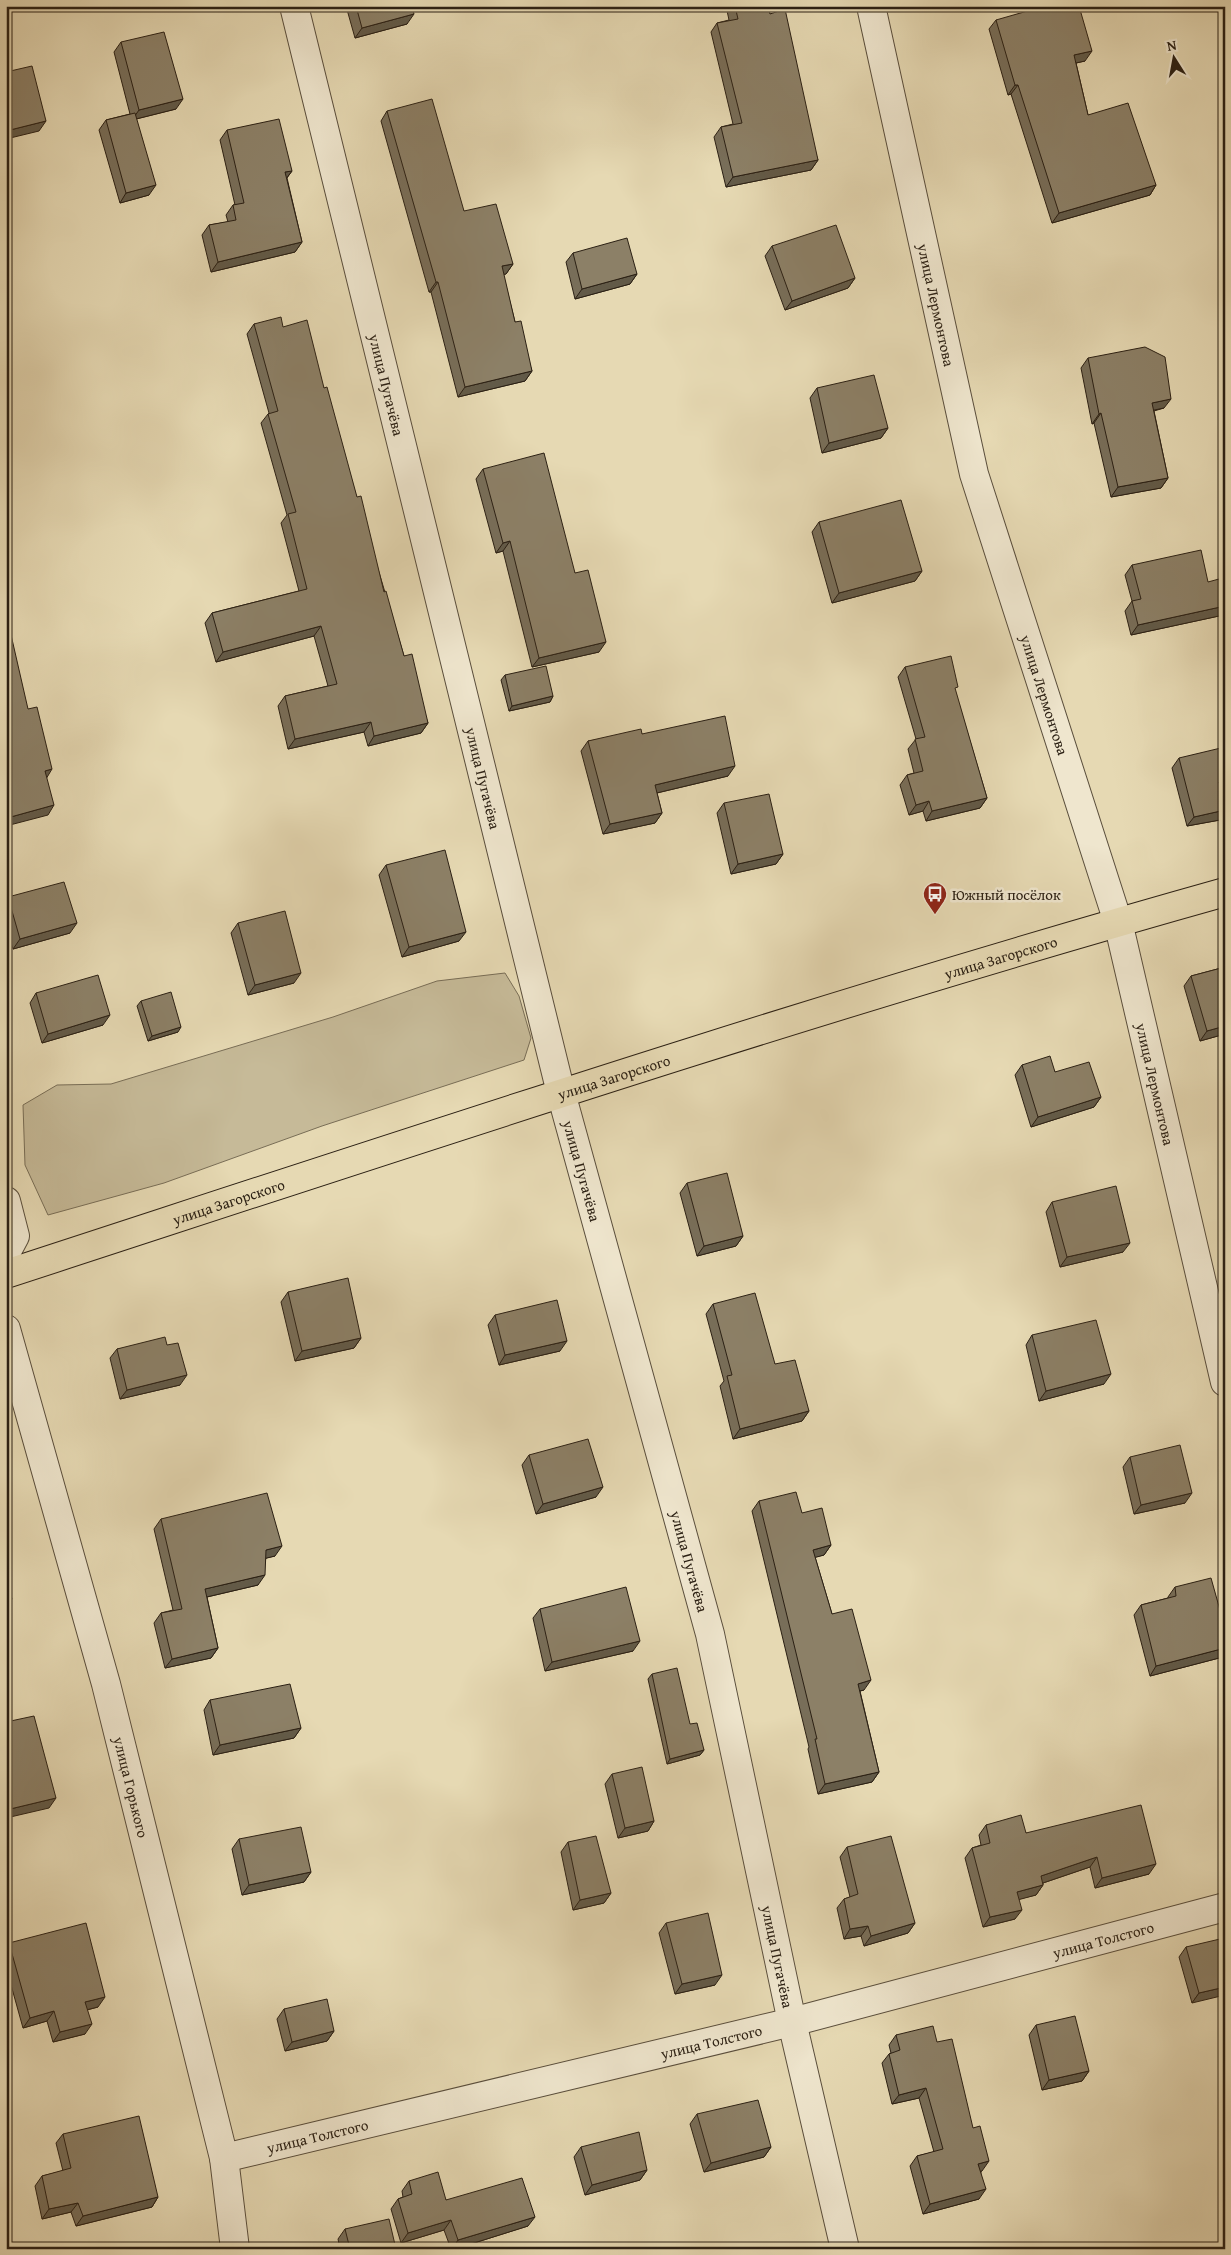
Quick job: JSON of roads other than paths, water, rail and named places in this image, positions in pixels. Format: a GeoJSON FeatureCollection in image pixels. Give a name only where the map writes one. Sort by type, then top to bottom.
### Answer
{"type":"FeatureCollection","features":[{"type":"Feature","properties":{"kind":"main road","name":"улица Загорского"},"geometry":{"type":"LineString","coordinates":[[6,1274],[561,1093],[972,964],[1225,892]]}},
{"type":"Feature","properties":{"kind":"street","name":"улица Пугачёва"},"geometry":{"type":"LineString","coordinates":[[294,6],[561,1093],[710,1634],[792,2022],[845,2249]]}},
{"type":"Feature","properties":{"kind":"street","name":"улица Лермонтова"},"geometry":{"type":"LineString","coordinates":[[871,6],[974,474],[1118,922],[1225,1382]]}},
{"type":"Feature","properties":{"kind":"street"},"geometry":{"type":"LineString","coordinates":[[6,1201],[15,1236],[6,1253]]}},
{"type":"Feature","properties":{"kind":"street","name":"улица Горького"},"geometry":{"type":"LineString","coordinates":[[6,1329],[106,1684],[224,2158],[235,2249]]}},
{"type":"Feature","properties":{"kind":"street","name":"улица Толстого"},"geometry":{"type":"LineString","coordinates":[[224,2158],[792,2022],[1225,1907]]}},
{"type":"Feature","properties":{"kind":"place","name":"Южный посёлок"},"geometry":{"type":"Point","coordinates":[935,915]}}]}
